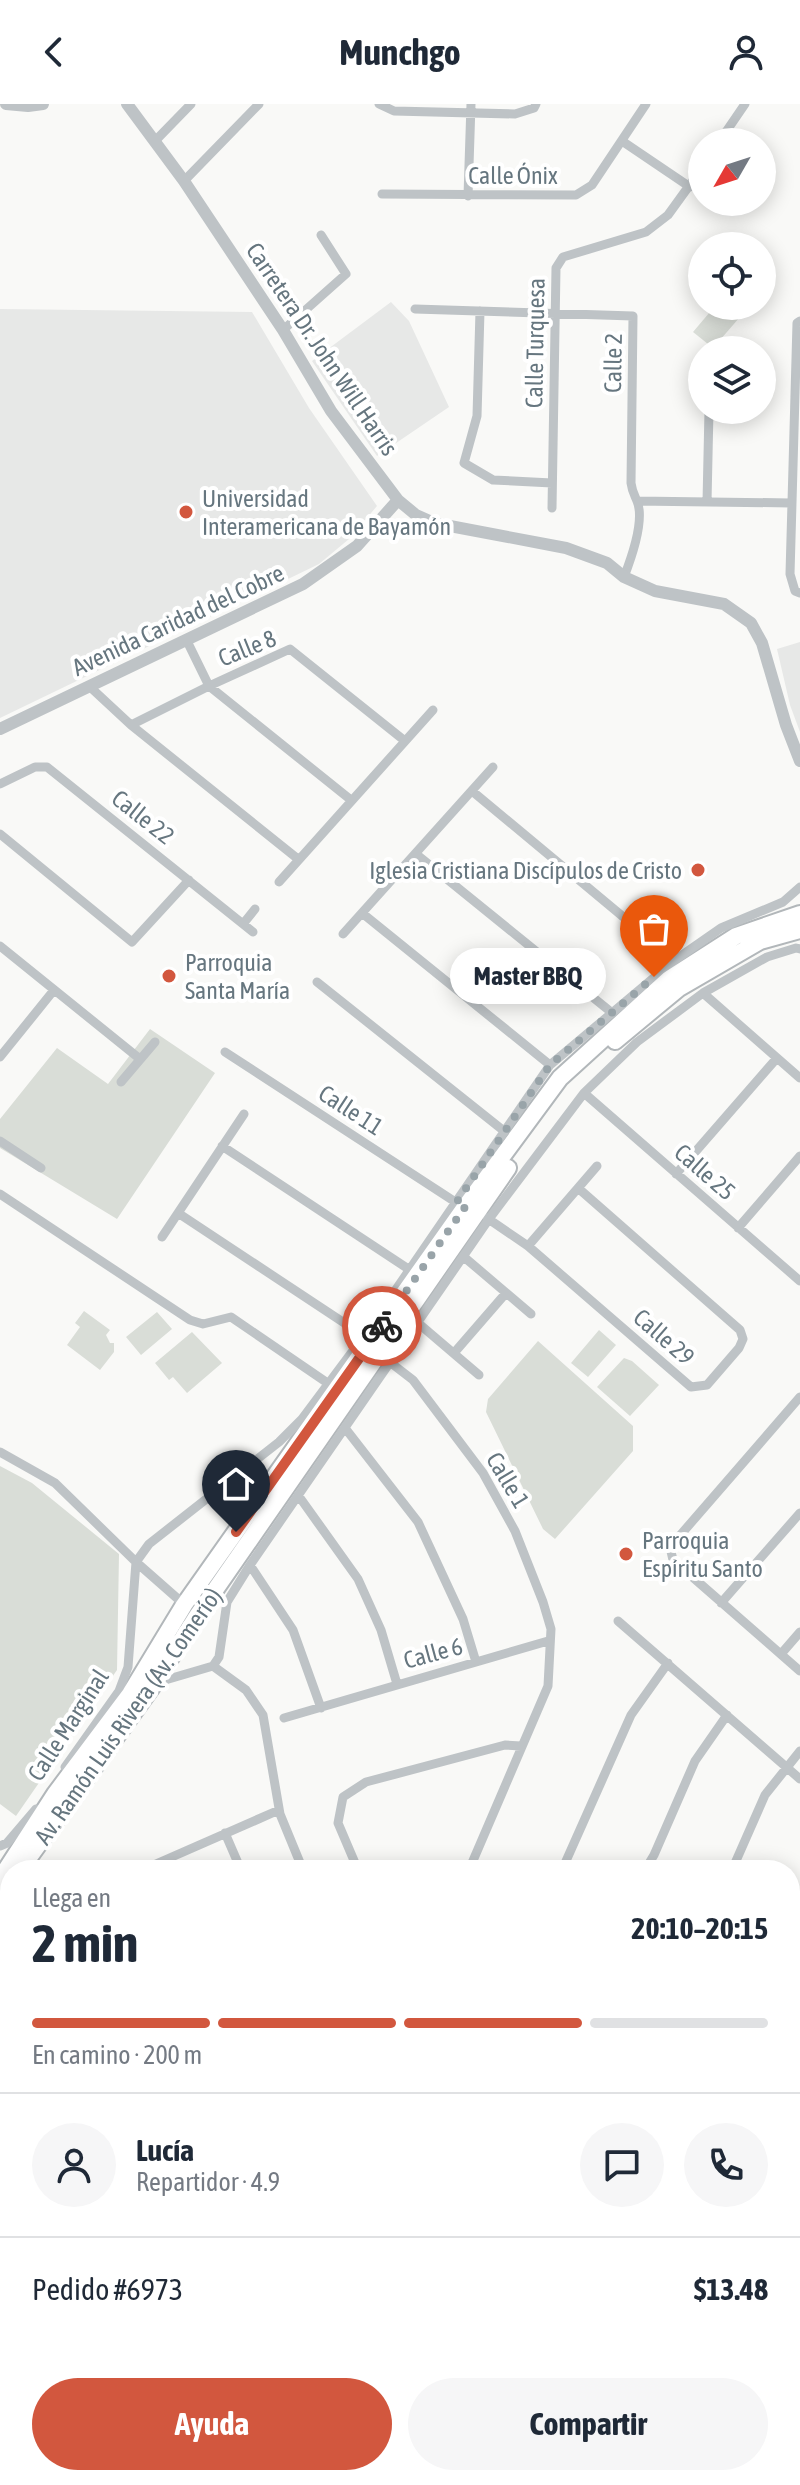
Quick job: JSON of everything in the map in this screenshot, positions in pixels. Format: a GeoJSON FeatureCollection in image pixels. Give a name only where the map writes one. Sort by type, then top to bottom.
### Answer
{"type":"FeatureCollection","features":[{"type":"Feature","properties":{"kind":"highway","name":"Av. Ramón Luis Rivera (Av. Comerío)"},"geometry":{"type":"LineString","coordinates":[[27,1860],[154,1684],[560,1078],[669,979],[736,936],[800,914]]}},
{"type":"Feature","properties":{"kind":"highway","name":"Av. Ramón Luis Rivera (Av. Comerío)"},"geometry":{"type":"LineString","coordinates":[[12,1860],[55,1794],[130,1694],[184,1605],[471,1210],[569,1083],[679,988],[760,941],[800,930]]}},
{"type":"Feature","properties":{"kind":"street"},"geometry":{"type":"LineString","coordinates":[[6,104],[43,104]]}},
{"type":"Feature","properties":{"kind":"street"},"geometry":{"type":"LineString","coordinates":[[156,140],[191,104]]}},
{"type":"Feature","properties":{"kind":"street"},"geometry":{"type":"LineString","coordinates":[[184,181],[259,104]]}},
{"type":"Feature","properties":{"kind":"street"},"geometry":{"type":"LineString","coordinates":[[379,104],[394,111],[470,109],[515,114],[534,108],[536,104]]}},
{"type":"Feature","properties":{"kind":"street","name":"Calle Ónix"},"geometry":{"type":"LineString","coordinates":[[382,194],[576,195],[592,185],[646,104]]}},
{"type":"Feature","properties":{"kind":"street"},"geometry":{"type":"LineString","coordinates":[[729,128],[745,104]]}},
{"type":"Feature","properties":{"kind":"street","name":"Carretera Dr. John Will Harris"},"geometry":{"type":"LineString","coordinates":[[130,105],[283,330],[331,411],[398,500],[416,515],[434,523],[566,548],[607,563],[624,577],[655,591],[724,604],[751,623],[762,643],[800,761]]}},
{"type":"Feature","properties":{"kind":"street"},"geometry":{"type":"LineString","coordinates":[[468,196],[470,109]]}},
{"type":"Feature","properties":{"kind":"street"},"geometry":{"type":"LineString","coordinates":[[622,141],[688,186]]}},
{"type":"Feature","properties":{"kind":"street","name":"Calle Turquesa"},"geometry":{"type":"LineString","coordinates":[[552,508],[556,268],[563,257],[646,232],[668,215],[688,190]]}},
{"type":"Feature","properties":{"kind":"street"},"geometry":{"type":"LineString","coordinates":[[283,330],[346,274],[321,235]]}},
{"type":"Feature","properties":{"kind":"street","name":"Calle 2"},"geometry":{"type":"LineString","coordinates":[[415,309],[633,316],[631,483],[637,501],[637,543],[624,577]]}},
{"type":"Feature","properties":{"kind":"street"},"geometry":{"type":"LineString","coordinates":[[480,311],[477,416],[464,463],[493,480],[552,483]]}},
{"type":"Feature","properties":{"kind":"street"},"geometry":{"type":"LineString","coordinates":[[800,321],[796,336],[790,574],[795,591],[800,593]]}},
{"type":"Feature","properties":{"kind":"street"},"geometry":{"type":"LineString","coordinates":[[707,502],[709,424]]}},
{"type":"Feature","properties":{"kind":"street","name":"Avenida Caridad del Cobre"},"geometry":{"type":"LineString","coordinates":[[0,729],[313,578],[357,546],[398,500]]}},
{"type":"Feature","properties":{"kind":"street"},"geometry":{"type":"LineString","coordinates":[[637,501],[791,503]]}},
{"type":"Feature","properties":{"kind":"street"},"geometry":{"type":"LineString","coordinates":[[186,639],[209,686],[351,800]]}},
{"type":"Feature","properties":{"kind":"street","name":"Calle 8"},"geometry":{"type":"LineString","coordinates":[[131,725],[290,649],[405,741]]}},
{"type":"Feature","properties":{"kind":"street"},"geometry":{"type":"LineString","coordinates":[[89,686],[131,725],[298,859]]}},
{"type":"Feature","properties":{"kind":"street"},"geometry":{"type":"LineString","coordinates":[[279,882],[433,710]]}},
{"type":"Feature","properties":{"kind":"street","name":"Calle 22"},"geometry":{"type":"LineString","coordinates":[[0,784],[35,767],[47,767],[253,932]]}},
{"type":"Feature","properties":{"kind":"street"},"geometry":{"type":"LineString","coordinates":[[343,934],[493,767]]}},
{"type":"Feature","properties":{"kind":"street"},"geometry":{"type":"LineString","coordinates":[[472,791],[675,960]]}},
{"type":"Feature","properties":{"kind":"street"},"geometry":{"type":"LineString","coordinates":[[0,834],[132,942],[189,880]]}},
{"type":"Feature","properties":{"kind":"street"},"geometry":{"type":"LineString","coordinates":[[416,854],[611,1012]]}},
{"type":"Feature","properties":{"kind":"street"},"geometry":{"type":"LineString","coordinates":[[154,1684],[213,1666],[219,1657],[227,1602],[464,1257],[471,1210],[504,1131],[550,1065],[675,960],[721,928],[783,902],[800,887]]}},
{"type":"Feature","properties":{"kind":"street"},"geometry":{"type":"LineString","coordinates":[[243,924],[255,909]]}},
{"type":"Feature","properties":{"kind":"street"},"geometry":{"type":"LineString","coordinates":[[362,913],[550,1065]]}},
{"type":"Feature","properties":{"kind":"street"},"geometry":{"type":"LineString","coordinates":[[0,946],[140,1059]]}},
{"type":"Feature","properties":{"kind":"street"},"geometry":{"type":"LineString","coordinates":[[136,1562],[149,1544],[172,1523],[279,1442],[302,1419],[410,1270],[637,1042],[703,993],[767,957],[800,949]]}},
{"type":"Feature","properties":{"kind":"street"},"geometry":{"type":"LineString","coordinates":[[317,982],[504,1131]]}},
{"type":"Feature","properties":{"kind":"street"},"geometry":{"type":"LineString","coordinates":[[0,1056],[54,990]]}},
{"type":"Feature","properties":{"kind":"street"},"geometry":{"type":"LineString","coordinates":[[703,993],[800,1078]]}},
{"type":"Feature","properties":{"kind":"street"},"geometry":{"type":"LineString","coordinates":[[121,1082],[155,1042]]}},
{"type":"Feature","properties":{"kind":"street","name":"Calle 11"},"geometry":{"type":"LineString","coordinates":[[225,1052],[471,1210]]}},
{"type":"Feature","properties":{"kind":"street"},"geometry":{"type":"LineString","coordinates":[[676,1174],[777,1058]]}},
{"type":"Feature","properties":{"kind":"street","name":"Calle 25"},"geometry":{"type":"LineString","coordinates":[[584,1093],[800,1281]]}},
{"type":"Feature","properties":{"kind":"street"},"geometry":{"type":"LineString","coordinates":[[162,1237],[244,1114]]}},
{"type":"Feature","properties":{"kind":"street"},"geometry":{"type":"LineString","coordinates":[[0,1141],[41,1168]]}},
{"type":"Feature","properties":{"kind":"street"},"geometry":{"type":"LineString","coordinates":[[222,1146],[410,1270]]}},
{"type":"Feature","properties":{"kind":"street"},"geometry":{"type":"LineString","coordinates":[[738,1228],[800,1156]]}},
{"type":"Feature","properties":{"kind":"street"},"geometry":{"type":"LineString","coordinates":[[528,1246],[597,1166]]}},
{"type":"Feature","properties":{"kind":"street","name":"Calle 29"},"geometry":{"type":"LineString","coordinates":[[471,1210],[528,1246],[691,1387],[707,1385],[739,1348],[743,1339],[740,1330],[578,1188]]}},
{"type":"Feature","properties":{"kind":"street"},"geometry":{"type":"LineString","coordinates":[[0,1194],[190,1320],[203,1324],[231,1317],[329,1384]]}},
{"type":"Feature","properties":{"kind":"street"},"geometry":{"type":"LineString","coordinates":[[178,1213],[364,1336]]}},
{"type":"Feature","properties":{"kind":"street"},"geometry":{"type":"LineString","coordinates":[[464,1257],[531,1314]]}},
{"type":"Feature","properties":{"kind":"street"},"geometry":{"type":"LineString","coordinates":[[454,1353],[506,1293]]}},
{"type":"Feature","properties":{"kind":"street"},"geometry":{"type":"LineString","coordinates":[[418,1323],[479,1375]]}},
{"type":"Feature","properties":{"kind":"street","name":"Calle 1"},"geometry":{"type":"LineString","coordinates":[[391,1363],[413,1380],[483,1473],[515,1531],[543,1602],[551,1629],[548,1641]]}},
{"type":"Feature","properties":{"kind":"street"},"geometry":{"type":"LineString","coordinates":[[800,1397],[670,1547],[673,1560],[800,1671]]}},
{"type":"Feature","properties":{"kind":"street"},"geometry":{"type":"LineString","coordinates":[[345,1428],[418,1522],[463,1619],[476,1662]]}},
{"type":"Feature","properties":{"kind":"street"},"geometry":{"type":"LineString","coordinates":[[0,1452],[55,1483],[197,1616]]}},
{"type":"Feature","properties":{"kind":"street"},"geometry":{"type":"LineString","coordinates":[[298,1495],[358,1579],[381,1630],[397,1684]]}},
{"type":"Feature","properties":{"kind":"street"},"geometry":{"type":"LineString","coordinates":[[721,1603],[800,1513]]}},
{"type":"Feature","properties":{"kind":"street","name":"Calle Marginal"},"geometry":{"type":"LineString","coordinates":[[0,1846],[7,1843],[31,1816],[119,1691],[128,1667],[136,1562]]}},
{"type":"Feature","properties":{"kind":"street"},"geometry":{"type":"LineString","coordinates":[[250,1565],[293,1630],[321,1708]]}},
{"type":"Feature","properties":{"kind":"street"},"geometry":{"type":"LineString","coordinates":[[618,1621],[800,1779]]}},
{"type":"Feature","properties":{"kind":"street"},"geometry":{"type":"LineString","coordinates":[[781,1654],[800,1632]]}},
{"type":"Feature","properties":{"kind":"street"},"geometry":{"type":"LineString","coordinates":[[473,1860],[548,1686],[548,1641]]}},
{"type":"Feature","properties":{"kind":"street","name":"Calle 6"},"geometry":{"type":"LineString","coordinates":[[284,1718],[548,1641]]}},
{"type":"Feature","properties":{"kind":"street"},"geometry":{"type":"LineString","coordinates":[[566,1860],[631,1715],[668,1663]]}},
{"type":"Feature","properties":{"kind":"street"},"geometry":{"type":"LineString","coordinates":[[213,1666],[246,1690],[263,1715],[279,1810],[299,1860]]}},
{"type":"Feature","properties":{"kind":"street"},"geometry":{"type":"LineString","coordinates":[[651,1860],[695,1761],[727,1715]]}},
{"type":"Feature","properties":{"kind":"street"},"geometry":{"type":"LineString","coordinates":[[354,1860],[338,1823],[343,1797],[366,1782],[505,1745],[521,1746]]}},
{"type":"Feature","properties":{"kind":"street"},"geometry":{"type":"LineString","coordinates":[[736,1860],[765,1795],[800,1751]]}},
{"type":"Feature","properties":{"kind":"street"},"geometry":{"type":"LineString","coordinates":[[165,1860],[279,1810]]}},
{"type":"Feature","properties":{"kind":"street"},"geometry":{"type":"LineString","coordinates":[[225,1833],[237,1860]]}},
{"type":"Feature","properties":{"kind":"shaded area"},"geometry":{"type":"Polygon","coordinates":[[[391,302],[409,321],[449,407],[377,456],[312,361],[391,302]]]}},
{"type":"Feature","properties":{"kind":"shaded area","name":"Universidad Interamericana de Bayamón"},"geometry":{"type":"Polygon","coordinates":[[[0,309],[252,312],[309,408],[377,506],[349,539],[319,564],[0,718],[0,309]]]}},
{"type":"Feature","properties":{"kind":"shaded area"},"geometry":{"type":"Polygon","coordinates":[[[703,320],[737,320],[723,336],[698,336],[693,332],[703,320]]]}},
{"type":"Feature","properties":{"kind":"shaded area"},"geometry":{"type":"Polygon","coordinates":[[[800,642],[800,732],[790,705],[777,649],[800,642]]]}},
{"type":"Feature","properties":{"kind":"shaded area"},"geometry":{"type":"Polygon","coordinates":[[[150,1029],[215,1073],[117,1219],[0,1148],[0,1119],[57,1048],[108,1084],[150,1029]]]}},
{"type":"Feature","properties":{"kind":"shaded area"},"geometry":{"type":"Polygon","coordinates":[[[84,1311],[110,1330],[106,1335],[110,1343],[114,1343],[114,1352],[100,1370],[67,1345],[80,1327],[75,1323],[84,1311]]]}},
{"type":"Feature","properties":{"kind":"shaded area"},"geometry":{"type":"Polygon","coordinates":[[[157,1312],[172,1329],[141,1355],[126,1337],[157,1312]]]}},
{"type":"Feature","properties":{"kind":"shaded area"},"geometry":{"type":"Polygon","coordinates":[[[599,1330],[616,1345],[588,1377],[571,1363],[599,1330]]]}},
{"type":"Feature","properties":{"kind":"shaded area"},"geometry":{"type":"Polygon","coordinates":[[[192,1332],[222,1363],[187,1393],[173,1377],[169,1380],[155,1363],[192,1332]]]}},
{"type":"Feature","properties":{"kind":"shaded area"},"geometry":{"type":"Polygon","coordinates":[[[538,1341],[633,1426],[633,1451],[555,1539],[543,1529],[486,1412],[488,1399],[538,1341]]]}},
{"type":"Feature","properties":{"kind":"shaded area"},"geometry":{"type":"Polygon","coordinates":[[[624,1358],[632,1361],[659,1385],[630,1416],[597,1387],[624,1358]]]}},
{"type":"Feature","properties":{"kind":"shaded area"},"geometry":{"type":"Polygon","coordinates":[[[0,1466],[32,1483],[119,1554],[117,1670],[16,1816],[0,1804],[0,1466]]]}},
{"type":"Feature","properties":{"kind":"way so far"},"geometry":{"type":"LineString","coordinates":[[382,1326],[465,1207],[456,1203],[550,1065],[654,977]]}},
{"type":"Feature","properties":{"kind":"place","name":"Universidad Interamericana de Bayamón"},"geometry":{"type":"Point","coordinates":[186,512]}},
{"type":"Feature","properties":{"kind":"place","name":"Iglesia Cristiana Discípulos de Cristo"},"geometry":{"type":"Point","coordinates":[698,870]}},
{"type":"Feature","properties":{"kind":"place","name":"Parroquia Santa María"},"geometry":{"type":"Point","coordinates":[169,976]}},
{"type":"Feature","properties":{"kind":"place","name":"Master BBQ"},"geometry":{"type":"Point","coordinates":[654,977]}},
{"type":"Feature","properties":{"kind":"place","name":"Parroquia Espíritu Santo"},"geometry":{"type":"Point","coordinates":[626,1554]}},
{"type":"Feature","properties":{"kind":"route"},"geometry":{"type":"LineString","coordinates":[[236,1532],[382,1326]]}}]}
